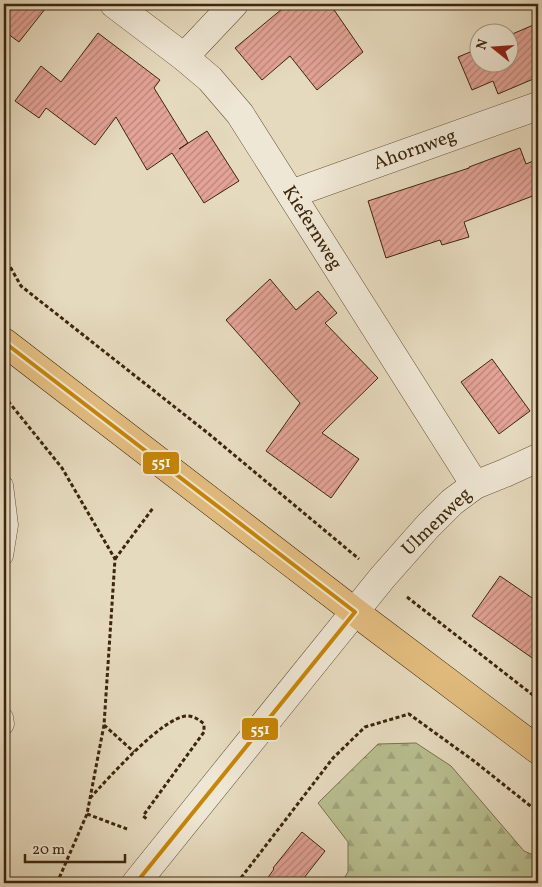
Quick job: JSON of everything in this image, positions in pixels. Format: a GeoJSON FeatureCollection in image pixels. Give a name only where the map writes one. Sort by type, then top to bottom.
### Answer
{"type":"FeatureCollection","features":[{"type":"Feature","properties":{"kind":"main road"},"geometry":{"type":"LineString","coordinates":[[4,342],[538,750]]}},
{"type":"Feature","properties":{"kind":"street","name":"Kiefernweg"},"geometry":{"type":"LineString","coordinates":[[114,4],[210,79],[240,114],[475,485]]}},
{"type":"Feature","properties":{"kind":"street"},"geometry":{"type":"LineString","coordinates":[[184,57],[234,4]]}},
{"type":"Feature","properties":{"kind":"street","name":"Ahornweg"},"geometry":{"type":"LineString","coordinates":[[291,194],[538,106]]}},
{"type":"Feature","properties":{"kind":"street","name":"Ulmenweg"},"geometry":{"type":"LineString","coordinates":[[136,883],[382,578],[415,540],[452,502],[475,485],[538,458]]}},
{"type":"Feature","properties":{"kind":"lane"},"geometry":{"type":"LineString","coordinates":[[4,485],[9,526],[4,556]]}},
{"type":"Feature","properties":{"kind":"lane"},"geometry":{"type":"LineString","coordinates":[[4,717],[4,726]]}},
{"type":"Feature","properties":{"kind":"path"},"geometry":{"type":"LineString","coordinates":[[4,256],[21,286],[208,434],[382,578],[538,699]]}},
{"type":"Feature","properties":{"kind":"path"},"geometry":{"type":"LineString","coordinates":[[4,396],[62,468],[115,559]]}},
{"type":"Feature","properties":{"kind":"path"},"geometry":{"type":"LineString","coordinates":[[58,883],[87,814],[104,725],[115,559],[152,508]]}},
{"type":"Feature","properties":{"kind":"path"},"geometry":{"type":"LineString","coordinates":[[237,883],[333,758],[365,727],[409,714],[474,761],[538,812]]}},
{"type":"Feature","properties":{"kind":"path"},"geometry":{"type":"LineString","coordinates":[[90,798],[134,752],[172,720],[186,716],[196,717],[204,724],[204,732],[143,816],[171,839]]}},
{"type":"Feature","properties":{"kind":"path"},"geometry":{"type":"LineString","coordinates":[[104,725],[134,752]]}},
{"type":"Feature","properties":{"kind":"path"},"geometry":{"type":"LineString","coordinates":[[87,814],[128,829]]}},
{"type":"Feature","properties":{"kind":"green space"},"geometry":{"type":"Polygon","coordinates":[[[416,743],[451,766],[524,851],[538,857],[538,883],[341,883],[348,872],[348,842],[318,803],[378,744],[416,743]]]}},
{"type":"Feature","properties":{"kind":"building"},"geometry":{"type":"Polygon","coordinates":[[[4,4],[49,4],[19,42],[4,31],[4,4]]]}},
{"type":"Feature","properties":{"kind":"building"},"geometry":{"type":"Polygon","coordinates":[[[288,4],[330,4],[363,52],[317,90],[290,56],[262,80],[235,48],[288,4]]]}},
{"type":"Feature","properties":{"kind":"building"},"geometry":{"type":"Polygon","coordinates":[[[538,23],[538,77],[498,94],[493,81],[472,90],[458,57],[470,52],[470,72],[520,72],[520,31],[538,23]]]}},
{"type":"Feature","properties":{"kind":"building"},"geometry":{"type":"Polygon","coordinates":[[[98,33],[160,80],[154,88],[188,143],[179,149],[207,131],[239,181],[204,203],[172,153],[147,170],[116,117],[95,145],[46,108],[39,118],[15,101],[41,66],[61,82],[98,33]]]}},
{"type":"Feature","properties":{"kind":"building"},"geometry":{"type":"Polygon","coordinates":[[[520,148],[526,164],[538,159],[538,194],[464,222],[469,237],[442,245],[440,240],[386,258],[368,201],[469,168],[520,148]]]}},
{"type":"Feature","properties":{"kind":"building"},"geometry":{"type":"Polygon","coordinates":[[[270,279],[296,310],[318,291],[337,313],[325,323],[378,378],[322,433],[359,459],[331,498],[266,451],[300,403],[226,320],[270,279]]]}},
{"type":"Feature","properties":{"kind":"building"},"geometry":{"type":"Polygon","coordinates":[[[492,359],[530,411],[499,434],[461,382],[492,359]]]}},
{"type":"Feature","properties":{"kind":"building"},"geometry":{"type":"Polygon","coordinates":[[[500,576],[538,602],[538,662],[472,616],[500,576]]]}},
{"type":"Feature","properties":{"kind":"building"},"geometry":{"type":"Polygon","coordinates":[[[302,832],[325,851],[300,883],[264,883],[273,868],[302,832]]]}},
{"type":"Feature","properties":{"kind":"transit line","name":"551"},"geometry":{"type":"LineString","coordinates":[[4,342],[355,612],[136,883]]}}]}
